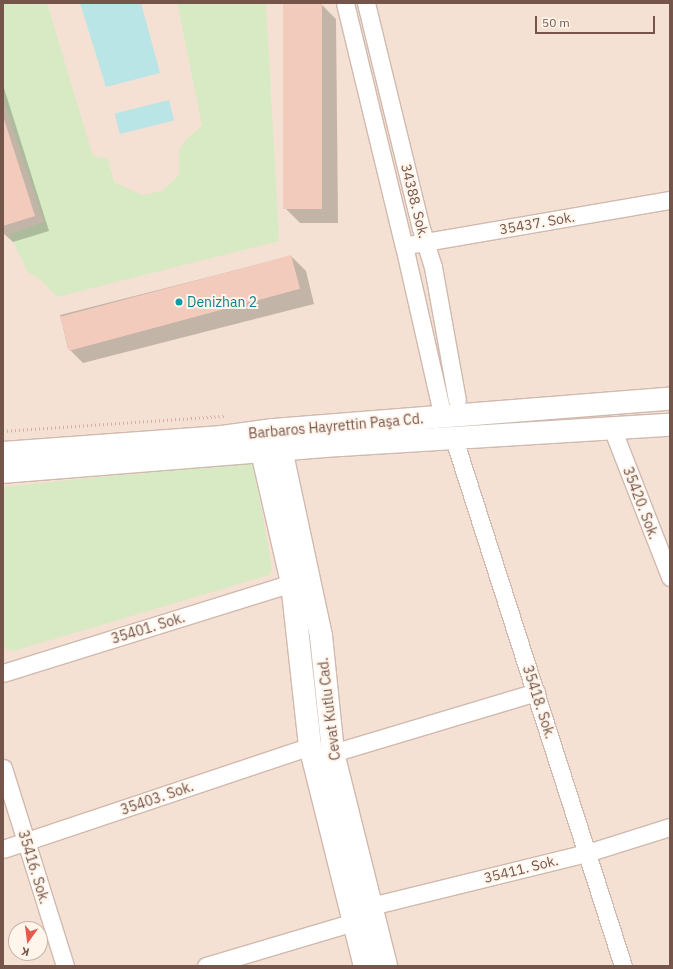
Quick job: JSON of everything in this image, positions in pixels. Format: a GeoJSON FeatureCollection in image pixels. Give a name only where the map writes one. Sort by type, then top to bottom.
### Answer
{"type":"FeatureCollection","features":[{"type":"Feature","properties":{"kind":"street"},"geometry":{"type":"LineString","coordinates":[[346,3],[443,417]]}},
{"type":"Feature","properties":{"kind":"street","name":"34388. Sok."},"geometry":{"type":"LineString","coordinates":[[366,3],[432,267],[457,400]]}},
{"type":"Feature","properties":{"kind":"street","name":"35437. Sok."},"geometry":{"type":"LineString","coordinates":[[404,246],[670,200]]}},
{"type":"Feature","properties":{"kind":"street","name":"Barbaros Hayrettin Paşa Cd."},"geometry":{"type":"LineString","coordinates":[[3,453],[222,437],[272,430],[670,399]]}},
{"type":"Feature","properties":{"kind":"street","name":"Barbaros Hayrettin Paşa Cd."},"geometry":{"type":"LineString","coordinates":[[3,472],[454,438],[670,425]]}},
{"type":"Feature","properties":{"kind":"street","name":"35420. Sok."},"geometry":{"type":"LineString","coordinates":[[612,428],[670,577]]}},
{"type":"Feature","properties":{"kind":"street","name":"35418. Sok."},"geometry":{"type":"LineString","coordinates":[[454,438],[623,966]]}},
{"type":"Feature","properties":{"kind":"street","name":"Cevat Kutlu Cad."},"geometry":{"type":"LineString","coordinates":[[272,451],[292,583],[310,746],[365,966]]}},
{"type":"Feature","properties":{"kind":"street","name":"Cevat Kutlu Cad."},"geometry":{"type":"LineString","coordinates":[[272,451],[321,636],[333,753],[386,966]]}},
{"type":"Feature","properties":{"kind":"street","name":"35401. Sok."},"geometry":{"type":"LineString","coordinates":[[3,673],[292,583]]}},
{"type":"Feature","properties":{"kind":"street"},"geometry":{"type":"LineString","coordinates":[[333,753],[536,692]]}},
{"type":"Feature","properties":{"kind":"street","name":"35403. Sok."},"geometry":{"type":"LineString","coordinates":[[3,849],[310,746]]}},
{"type":"Feature","properties":{"kind":"street","name":"35416. Sok."},"geometry":{"type":"LineString","coordinates":[[3,768],[65,966]]}},
{"type":"Feature","properties":{"kind":"street","name":"35411. Sok."},"geometry":{"type":"LineString","coordinates":[[371,906],[587,852],[670,826]]}},
{"type":"Feature","properties":{"kind":"street"},"geometry":{"type":"LineString","coordinates":[[206,966],[354,922]]}},
{"type":"Feature","properties":{"kind":"shaded area"},"geometry":{"type":"Polygon","coordinates":[[[3,3],[670,3],[670,966],[3,966],[3,3]]]}},
{"type":"Feature","properties":{"kind":"green space"},"geometry":{"type":"Polygon","coordinates":[[[3,3],[47,3],[93,156],[108,159],[114,182],[142,195],[162,191],[179,175],[179,150],[186,140],[202,125],[177,3],[266,3],[279,241],[57,297],[41,280],[28,272],[9,234],[44,222],[3,99],[3,3]]]}},
{"type":"Feature","properties":{"kind":"green space"},"geometry":{"type":"Polygon","coordinates":[[[253,461],[272,568],[269,575],[14,651],[3,648],[3,487],[253,461]]]}},
{"type":"Feature","properties":{"kind":"water"},"geometry":{"type":"Polygon","coordinates":[[[80,3],[141,3],[160,73],[106,87],[80,3]]]}},
{"type":"Feature","properties":{"kind":"water"},"geometry":{"type":"Polygon","coordinates":[[[169,100],[174,120],[120,134],[115,114],[169,100]]]}},
{"type":"Feature","properties":{"kind":"building"},"geometry":{"type":"Polygon","coordinates":[[[283,3],[322,3],[322,209],[283,209],[283,3]]]}},
{"type":"Feature","properties":{"kind":"building"},"geometry":{"type":"Polygon","coordinates":[[[3,116],[35,216],[3,226],[3,116]]]}},
{"type":"Feature","properties":{"kind":"building","name":"Denizhan 2"},"geometry":{"type":"Polygon","coordinates":[[[291,255],[300,289],[69,351],[60,317],[291,255]]]}},
{"type":"Feature","properties":{"kind":"place","name":"Denizhan 2"},"geometry":{"type":"Point","coordinates":[179,302]}}]}
